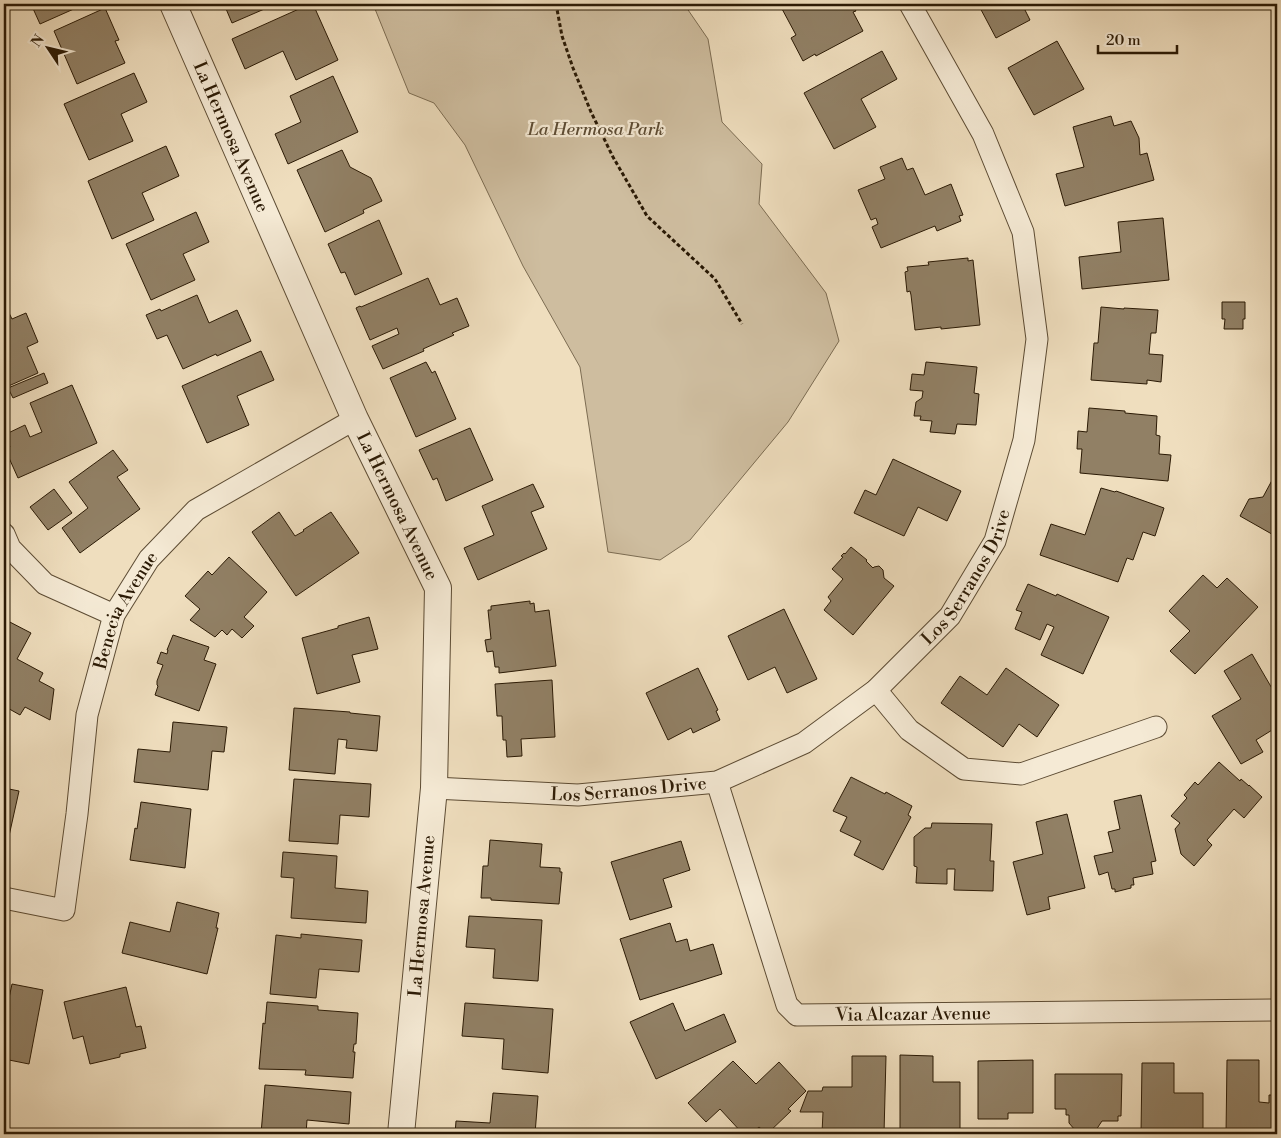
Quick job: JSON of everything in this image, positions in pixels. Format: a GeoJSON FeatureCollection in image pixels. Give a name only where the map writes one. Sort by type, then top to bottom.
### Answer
{"type":"FeatureCollection","features":[{"type":"Feature","properties":{"kind":"street","name":"La Hermosa Avenue"},"geometry":{"type":"LineString","coordinates":[[173,4],[355,419],[438,588],[434,788],[401,1134]]}},
{"type":"Feature","properties":{"kind":"street","name":"Los Serranos Drive"},"geometry":{"type":"LineString","coordinates":[[434,788],[578,795],[718,782],[804,743],[876,690],[950,616],[995,541],[1024,440],[1037,339],[1023,232],[983,134],[910,4]]}},
{"type":"Feature","properties":{"kind":"street","name":"Benecia Avenue"},"geometry":{"type":"LineString","coordinates":[[4,898],[64,910],[77,814],[87,715],[114,615],[149,559],[196,510],[355,419]]}},
{"type":"Feature","properties":{"kind":"street"},"geometry":{"type":"LineString","coordinates":[[4,534],[10,548],[46,584],[114,615]]}},
{"type":"Feature","properties":{"kind":"street"},"geometry":{"type":"LineString","coordinates":[[876,690],[909,730],[964,769],[1021,774],[1156,727]]}},
{"type":"Feature","properties":{"kind":"street","name":"Via Alcazar Avenue"},"geometry":{"type":"LineString","coordinates":[[718,782],[787,1005],[797,1015],[1277,1010]]}},
{"type":"Feature","properties":{"kind":"path"},"geometry":{"type":"LineString","coordinates":[[556,4],[562,36],[573,68],[591,112],[613,157],[648,216],[715,279],[742,324]]}},
{"type":"Feature","properties":{"kind":"green space","name":"La Hermosa Park"},"geometry":{"type":"Polygon","coordinates":[[[373,4],[684,4],[708,39],[722,122],[762,164],[759,204],[826,293],[839,341],[788,422],[690,540],[660,560],[608,552],[580,367],[523,266],[465,145],[434,103],[409,93],[373,4]]]}},
{"type":"Feature","properties":{"kind":"building"},"geometry":{"type":"Polygon","coordinates":[[[31,4],[85,4],[40,24],[31,4]]]}},
{"type":"Feature","properties":{"kind":"building"},"geometry":{"type":"Polygon","coordinates":[[[224,4],[268,4],[269,7],[232,23],[224,4]]]}},
{"type":"Feature","properties":{"kind":"building"},"geometry":{"type":"Polygon","coordinates":[[[313,4],[338,60],[296,80],[283,51],[245,69],[232,39],[313,4]]]}},
{"type":"Feature","properties":{"kind":"building"},"geometry":{"type":"Polygon","coordinates":[[[786,4],[852,4],[856,11],[853,12],[863,31],[803,61],[791,38],[796,35],[781,7],[786,4]]]}},
{"type":"Feature","properties":{"kind":"building"},"geometry":{"type":"Polygon","coordinates":[[[978,4],[1026,4],[1028,8],[1025,10],[1030,20],[996,38],[978,4]]]}},
{"type":"Feature","properties":{"kind":"building"},"geometry":{"type":"Polygon","coordinates":[[[105,8],[119,40],[115,41],[125,63],[77,84],[54,31],[105,8]]]}},
{"type":"Feature","properties":{"kind":"building"},"geometry":{"type":"Polygon","coordinates":[[[1057,41],[1084,89],[1034,115],[1008,68],[1057,41]]]}},
{"type":"Feature","properties":{"kind":"building"},"geometry":{"type":"Polygon","coordinates":[[[882,51],[897,79],[861,99],[876,127],[834,149],[804,93],[882,51]]]}},
{"type":"Feature","properties":{"kind":"building"},"geometry":{"type":"Polygon","coordinates":[[[134,73],[147,102],[121,114],[133,141],[89,160],[64,104],[134,73]]]}},
{"type":"Feature","properties":{"kind":"building"},"geometry":{"type":"Polygon","coordinates":[[[333,76],[358,132],[288,164],[275,134],[301,122],[290,96],[333,76]]]}},
{"type":"Feature","properties":{"kind":"building"},"geometry":{"type":"Polygon","coordinates":[[[1111,116],[1114,126],[1131,121],[1139,138],[1140,155],[1147,153],[1154,180],[1065,206],[1056,174],[1084,167],[1073,127],[1111,116]]]}},
{"type":"Feature","properties":{"kind":"building"},"geometry":{"type":"Polygon","coordinates":[[[166,146],[179,176],[142,193],[154,220],[112,239],[88,181],[166,146]]]}},
{"type":"Feature","properties":{"kind":"building"},"geometry":{"type":"Polygon","coordinates":[[[342,150],[350,167],[371,178],[382,201],[363,210],[364,213],[325,232],[297,170],[342,150]]]}},
{"type":"Feature","properties":{"kind":"building"},"geometry":{"type":"Polygon","coordinates":[[[902,158],[907,170],[913,168],[925,195],[951,184],[963,215],[959,216],[961,221],[937,231],[935,226],[881,248],[872,227],[878,224],[876,218],[871,220],[858,190],[885,179],[880,167],[902,158]]]}},
{"type":"Feature","properties":{"kind":"building"},"geometry":{"type":"Polygon","coordinates":[[[196,212],[209,242],[183,254],[195,280],[151,300],[126,244],[196,212]]]}},
{"type":"Feature","properties":{"kind":"building"},"geometry":{"type":"Polygon","coordinates":[[[1163,218],[1169,280],[1082,289],[1079,257],[1121,252],[1118,222],[1163,218]]]}},
{"type":"Feature","properties":{"kind":"building"},"geometry":{"type":"Polygon","coordinates":[[[379,220],[402,274],[355,295],[345,272],[341,273],[328,244],[379,220]]]}},
{"type":"Feature","properties":{"kind":"building"},"geometry":{"type":"Polygon","coordinates":[[[968,258],[968,261],[973,260],[980,325],[915,330],[911,295],[910,291],[907,292],[905,272],[908,271],[907,267],[929,265],[928,262],[968,258]]]}},
{"type":"Feature","properties":{"kind":"building"},"geometry":{"type":"Polygon","coordinates":[[[428,278],[440,305],[457,298],[469,326],[423,349],[424,351],[383,369],[372,346],[399,334],[397,328],[370,340],[356,308],[428,278]]]}},
{"type":"Feature","properties":{"kind":"building"},"geometry":{"type":"Polygon","coordinates":[[[197,295],[209,323],[237,310],[251,341],[183,369],[167,335],[157,339],[146,315],[160,309],[161,311],[197,295]]]}},
{"type":"Feature","properties":{"kind":"building"},"geometry":{"type":"Polygon","coordinates":[[[1222,302],[1245,302],[1243,329],[1224,329],[1225,319],[1222,319],[1222,302]]]}},
{"type":"Feature","properties":{"kind":"building"},"geometry":{"type":"Polygon","coordinates":[[[1101,307],[1158,310],[1156,333],[1151,333],[1149,354],[1163,355],[1161,382],[1147,380],[1147,384],[1091,380],[1094,343],[1098,343],[1101,307]]]}},
{"type":"Feature","properties":{"kind":"building"},"geometry":{"type":"Polygon","coordinates":[[[8,311],[12,319],[26,313],[38,342],[27,347],[38,373],[4,388],[4,313],[8,311]]]}},
{"type":"Feature","properties":{"kind":"building"},"geometry":{"type":"Polygon","coordinates":[[[261,351],[274,380],[237,396],[249,425],[207,443],[182,386],[261,351]]]}},
{"type":"Feature","properties":{"kind":"building"},"geometry":{"type":"Polygon","coordinates":[[[426,362],[432,373],[435,371],[456,419],[416,437],[390,378],[426,362]]]}},
{"type":"Feature","properties":{"kind":"building"},"geometry":{"type":"Polygon","coordinates":[[[926,362],[977,367],[974,393],[979,394],[976,425],[957,424],[955,434],[930,432],[932,421],[920,420],[921,416],[914,416],[916,402],[922,398],[923,391],[910,390],[912,374],[924,375],[926,362]]]}},
{"type":"Feature","properties":{"kind":"building"},"geometry":{"type":"Polygon","coordinates":[[[44,373],[48,383],[13,398],[8,388],[44,373]]]}},
{"type":"Feature","properties":{"kind":"building"},"geometry":{"type":"Polygon","coordinates":[[[72,385],[97,443],[18,478],[5,449],[10,447],[4,435],[25,425],[30,437],[42,432],[30,403],[72,385]]]}},
{"type":"Feature","properties":{"kind":"building"},"geometry":{"type":"Polygon","coordinates":[[[1089,408],[1157,416],[1156,435],[1160,436],[1159,454],[1171,455],[1168,481],[1080,473],[1082,449],[1077,449],[1078,431],[1087,432],[1089,408]]]}},
{"type":"Feature","properties":{"kind":"building"},"geometry":{"type":"Polygon","coordinates":[[[470,428],[493,480],[446,501],[437,478],[433,480],[419,450],[470,428]]]}},
{"type":"Feature","properties":{"kind":"building"},"geometry":{"type":"Polygon","coordinates":[[[113,450],[128,470],[117,477],[140,509],[80,553],[62,528],[88,508],[69,482],[113,450]]]}},
{"type":"Feature","properties":{"kind":"building"},"geometry":{"type":"Polygon","coordinates":[[[893,459],[961,491],[947,521],[918,507],[904,536],[854,513],[865,490],[876,495],[893,459]]]}},
{"type":"Feature","properties":{"kind":"building"},"geometry":{"type":"Polygon","coordinates":[[[1277,471],[1277,537],[1240,516],[1249,499],[1263,497],[1277,471]]]}},
{"type":"Feature","properties":{"kind":"building"},"geometry":{"type":"Polygon","coordinates":[[[533,484],[544,507],[531,512],[547,549],[478,580],[464,548],[494,535],[482,506],[533,484]]]}},
{"type":"Feature","properties":{"kind":"building"},"geometry":{"type":"Polygon","coordinates":[[[1101,488],[1116,491],[1164,508],[1155,536],[1143,532],[1133,560],[1127,558],[1118,582],[1040,555],[1051,524],[1085,535],[1101,488]]]}},
{"type":"Feature","properties":{"kind":"building"},"geometry":{"type":"Polygon","coordinates":[[[54,489],[72,513],[48,530],[30,507],[54,489]]]}},
{"type":"Feature","properties":{"kind":"building"},"geometry":{"type":"Polygon","coordinates":[[[279,512],[295,536],[331,512],[359,553],[296,596],[252,532],[279,512]]]}},
{"type":"Feature","properties":{"kind":"building"},"geometry":{"type":"Polygon","coordinates":[[[851,547],[867,560],[873,568],[879,566],[883,570],[884,578],[894,586],[853,635],[824,610],[831,601],[828,597],[843,579],[832,569],[843,557],[841,556],[851,547]]]}},
{"type":"Feature","properties":{"kind":"building"},"geometry":{"type":"Polygon","coordinates":[[[229,557],[267,592],[244,617],[254,626],[242,638],[232,629],[227,635],[222,630],[215,637],[190,620],[200,609],[185,596],[208,571],[212,575],[229,557]]]}},
{"type":"Feature","properties":{"kind":"building"},"geometry":{"type":"Polygon","coordinates":[[[1203,575],[1217,588],[1227,578],[1258,607],[1195,674],[1170,651],[1190,631],[1169,611],[1203,575]]]}},
{"type":"Feature","properties":{"kind":"building"},"geometry":{"type":"Polygon","coordinates":[[[1028,584],[1056,596],[1057,594],[1109,617],[1083,674],[1041,655],[1054,627],[1047,624],[1040,640],[1015,629],[1022,612],[1016,610],[1028,584]]]}},
{"type":"Feature","properties":{"kind":"building"},"geometry":{"type":"Polygon","coordinates":[[[530,601],[530,604],[534,603],[535,612],[549,610],[556,666],[499,673],[499,667],[495,667],[493,651],[487,652],[485,640],[491,639],[488,610],[491,610],[491,606],[530,601]]]}},
{"type":"Feature","properties":{"kind":"building"},"geometry":{"type":"Polygon","coordinates":[[[784,609],[817,679],[787,693],[775,667],[748,680],[728,636],[784,609]]]}},
{"type":"Feature","properties":{"kind":"building"},"geometry":{"type":"Polygon","coordinates":[[[369,617],[378,649],[352,655],[360,682],[317,694],[302,638],[369,617]]]}},
{"type":"Feature","properties":{"kind":"building"},"geometry":{"type":"Polygon","coordinates":[[[4,619],[31,633],[17,659],[43,673],[39,681],[54,689],[50,720],[25,707],[20,715],[4,706],[4,619]]]}},
{"type":"Feature","properties":{"kind":"building"},"geometry":{"type":"Polygon","coordinates":[[[173,635],[209,647],[204,660],[216,664],[199,711],[155,695],[158,686],[157,681],[163,665],[157,663],[161,652],[167,654],[173,635]]]}},
{"type":"Feature","properties":{"kind":"building"},"geometry":{"type":"Polygon","coordinates":[[[1252,654],[1277,697],[1277,727],[1256,740],[1263,752],[1241,764],[1212,716],[1241,699],[1224,671],[1252,654]]]}},
{"type":"Feature","properties":{"kind":"building"},"geometry":{"type":"Polygon","coordinates":[[[698,668],[718,710],[716,711],[720,720],[693,733],[691,728],[668,740],[646,693],[698,668]]]}},
{"type":"Feature","properties":{"kind":"building"},"geometry":{"type":"Polygon","coordinates":[[[1006,668],[1059,705],[1037,737],[1019,724],[1003,747],[941,703],[960,676],[987,695],[1006,668]]]}},
{"type":"Feature","properties":{"kind":"building"},"geometry":{"type":"Polygon","coordinates":[[[552,680],[555,737],[521,739],[522,756],[507,757],[506,740],[503,740],[502,716],[497,716],[495,684],[552,680]]]}},
{"type":"Feature","properties":{"kind":"building"},"geometry":{"type":"Polygon","coordinates":[[[294,708],[380,716],[377,751],[346,748],[347,740],[338,739],[335,774],[289,770],[294,708]]]}},
{"type":"Feature","properties":{"kind":"building"},"geometry":{"type":"Polygon","coordinates":[[[173,722],[227,727],[224,752],[212,751],[208,790],[134,782],[138,749],[170,752],[173,722]]]}},
{"type":"Feature","properties":{"kind":"building"},"geometry":{"type":"Polygon","coordinates":[[[1219,762],[1262,797],[1244,818],[1234,809],[1207,840],[1212,845],[1194,866],[1181,854],[1175,829],[1180,823],[1171,816],[1187,798],[1184,795],[1195,782],[1198,785],[1219,762]]]}},
{"type":"Feature","properties":{"kind":"building"},"geometry":{"type":"Polygon","coordinates":[[[851,777],[912,806],[908,815],[911,817],[883,870],[854,855],[861,841],[840,831],[847,817],[833,811],[851,777]]]}},
{"type":"Feature","properties":{"kind":"building"},"geometry":{"type":"Polygon","coordinates":[[[294,779],[371,784],[369,817],[340,815],[338,844],[289,841],[294,779]]]}},
{"type":"Feature","properties":{"kind":"building"},"geometry":{"type":"Polygon","coordinates":[[[4,788],[19,791],[9,836],[4,835],[4,788]]]}},
{"type":"Feature","properties":{"kind":"building"},"geometry":{"type":"Polygon","coordinates":[[[1141,795],[1156,861],[1151,862],[1153,874],[1133,878],[1134,885],[1131,885],[1131,888],[1115,892],[1115,889],[1112,889],[1108,872],[1099,875],[1094,856],[1113,852],[1108,832],[1120,829],[1114,801],[1141,795]]]}},
{"type":"Feature","properties":{"kind":"building"},"geometry":{"type":"Polygon","coordinates":[[[141,802],[191,809],[185,868],[130,860],[141,802]]]}},
{"type":"Feature","properties":{"kind":"building"},"geometry":{"type":"Polygon","coordinates":[[[1067,814],[1085,888],[1048,897],[1050,909],[1027,915],[1013,862],[1043,854],[1036,822],[1067,814]]]}},
{"type":"Feature","properties":{"kind":"building"},"geometry":{"type":"Polygon","coordinates":[[[932,823],[992,824],[990,861],[994,861],[993,891],[954,890],[955,869],[947,869],[947,884],[916,883],[917,867],[914,866],[914,837],[925,828],[931,828],[932,823]]]}},
{"type":"Feature","properties":{"kind":"building"},"geometry":{"type":"Polygon","coordinates":[[[490,840],[542,844],[540,867],[560,868],[560,872],[562,872],[559,904],[481,898],[483,866],[488,866],[490,840]]]}},
{"type":"Feature","properties":{"kind":"building"},"geometry":{"type":"Polygon","coordinates":[[[681,841],[690,870],[663,879],[672,907],[630,920],[611,862],[681,841]]]}},
{"type":"Feature","properties":{"kind":"building"},"geometry":{"type":"Polygon","coordinates":[[[283,852],[337,856],[335,888],[368,891],[366,923],[291,918],[294,878],[281,877],[283,852]]]}},
{"type":"Feature","properties":{"kind":"building"},"geometry":{"type":"Polygon","coordinates":[[[177,902],[219,913],[216,928],[218,928],[207,974],[122,953],[130,922],[170,932],[177,902]]]}},
{"type":"Feature","properties":{"kind":"building"},"geometry":{"type":"Polygon","coordinates":[[[469,916],[542,920],[538,981],[493,978],[495,949],[466,947],[469,916]]]}},
{"type":"Feature","properties":{"kind":"building"},"geometry":{"type":"Polygon","coordinates":[[[670,923],[676,942],[687,939],[690,951],[713,944],[722,974],[640,1000],[620,939],[670,923]]]}},
{"type":"Feature","properties":{"kind":"building"},"geometry":{"type":"Polygon","coordinates":[[[301,934],[362,940],[359,972],[319,969],[316,998],[270,994],[276,935],[301,938],[301,934]]]}},
{"type":"Feature","properties":{"kind":"building"},"geometry":{"type":"Polygon","coordinates":[[[12,984],[43,990],[29,1064],[4,1059],[4,1016],[12,984]]]}},
{"type":"Feature","properties":{"kind":"building"},"geometry":{"type":"Polygon","coordinates":[[[126,987],[136,1027],[141,1026],[146,1048],[120,1054],[120,1057],[90,1064],[83,1036],[73,1039],[64,1002],[126,987]]]}},
{"type":"Feature","properties":{"kind":"building"},"geometry":{"type":"Polygon","coordinates":[[[267,1002],[318,1006],[318,1010],[358,1013],[356,1044],[354,1044],[353,1052],[355,1052],[353,1078],[305,1075],[306,1070],[259,1069],[267,1002]]]}},
{"type":"Feature","properties":{"kind":"building"},"geometry":{"type":"Polygon","coordinates":[[[465,1003],[553,1009],[548,1073],[502,1069],[504,1039],[462,1036],[465,1003]]]}},
{"type":"Feature","properties":{"kind":"building"},"geometry":{"type":"Polygon","coordinates":[[[673,1003],[685,1031],[724,1014],[736,1042],[656,1079],[630,1022],[673,1003]]]}},
{"type":"Feature","properties":{"kind":"building"},"geometry":{"type":"Polygon","coordinates":[[[900,1055],[933,1056],[933,1082],[960,1082],[960,1134],[900,1134],[900,1055]]]}},
{"type":"Feature","properties":{"kind":"building"},"geometry":{"type":"Polygon","coordinates":[[[852,1056],[886,1056],[884,1134],[822,1133],[823,1112],[800,1112],[808,1091],[822,1091],[823,1087],[852,1087],[852,1056]]]}},
{"type":"Feature","properties":{"kind":"building"},"geometry":{"type":"Polygon","coordinates":[[[1033,1060],[1033,1113],[1008,1113],[1008,1119],[978,1119],[978,1061],[1033,1060]]]}},
{"type":"Feature","properties":{"kind":"building"},"geometry":{"type":"Polygon","coordinates":[[[1227,1060],[1259,1060],[1259,1102],[1269,1103],[1269,1095],[1277,1095],[1277,1134],[1226,1134],[1227,1060]]]}},
{"type":"Feature","properties":{"kind":"building"},"geometry":{"type":"Polygon","coordinates":[[[733,1061],[756,1084],[779,1062],[806,1091],[788,1109],[791,1111],[767,1134],[759,1127],[751,1134],[743,1134],[720,1109],[706,1122],[688,1103],[733,1061]]]}},
{"type":"Feature","properties":{"kind":"building"},"geometry":{"type":"Polygon","coordinates":[[[1142,1063],[1174,1063],[1174,1093],[1203,1093],[1203,1134],[1141,1134],[1142,1063]]]}},
{"type":"Feature","properties":{"kind":"building"},"geometry":{"type":"Polygon","coordinates":[[[1055,1074],[1122,1074],[1121,1116],[1118,1116],[1118,1121],[1102,1121],[1096,1130],[1075,1130],[1069,1123],[1069,1115],[1066,1115],[1066,1109],[1055,1109],[1055,1074]]]}},
{"type":"Feature","properties":{"kind":"building"},"geometry":{"type":"Polygon","coordinates":[[[265,1085],[351,1092],[349,1124],[307,1120],[306,1134],[261,1134],[265,1085]]]}},
{"type":"Feature","properties":{"kind":"building"},"geometry":{"type":"Polygon","coordinates":[[[493,1093],[538,1096],[535,1134],[455,1134],[456,1121],[490,1123],[493,1093]]]}}]}
